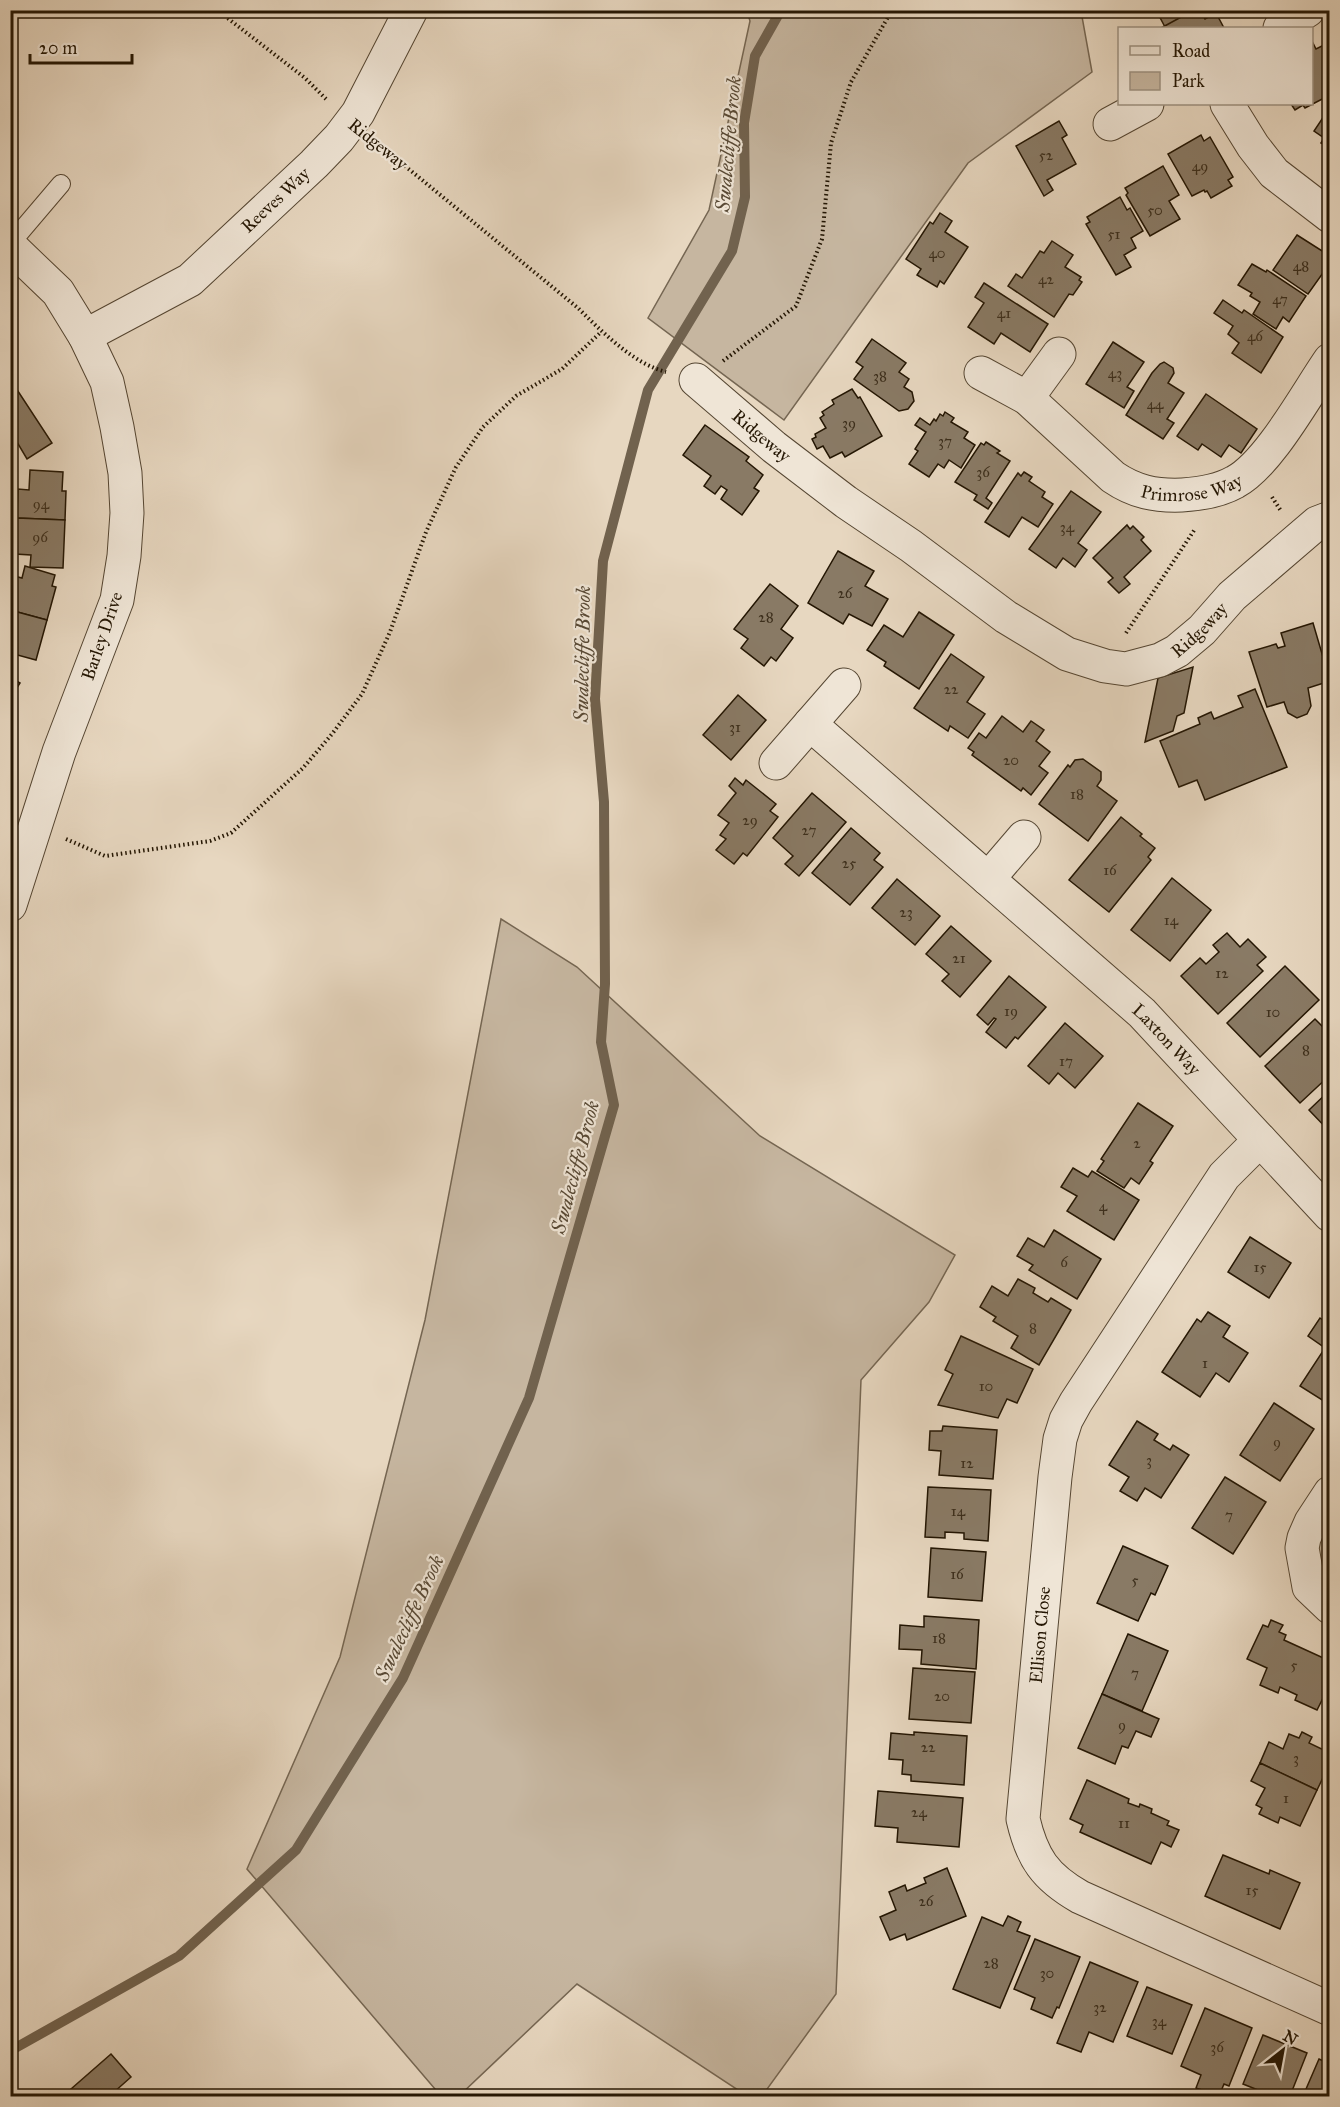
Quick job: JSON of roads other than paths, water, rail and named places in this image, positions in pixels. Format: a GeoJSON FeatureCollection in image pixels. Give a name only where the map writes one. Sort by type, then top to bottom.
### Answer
{"type":"FeatureCollection","features":[{"type":"Feature","properties":{"kind":"street","name":"Reeves Way"},"geometry":{"type":"LineString","coordinates":[[85,336],[190,280],[306,171],[351,124],[411,10]]}},
{"type":"Feature","properties":{"kind":"street"},"geometry":{"type":"LineString","coordinates":[[1282,27],[1308,10]]}},
{"type":"Feature","properties":{"kind":"street"},"geometry":{"type":"LineString","coordinates":[[1110,124],[1145,105]]}},
{"type":"Feature","properties":{"kind":"street"},"geometry":{"type":"LineString","coordinates":[[1228,105],[1253,146],[1274,173],[1329,216]]}},
{"type":"Feature","properties":{"kind":"street","name":"Barley Drive"},"geometry":{"type":"LineString","coordinates":[[10,245],[58,292],[85,336],[107,382],[117,427],[127,513],[124,556],[117,600],[59,752],[10,905]]}},
{"type":"Feature","properties":{"kind":"street"},"geometry":{"type":"LineString","coordinates":[[1028,398],[1059,354]]}},
{"type":"Feature","properties":{"kind":"street","name":"Primrose Way"},"geometry":{"type":"LineString","coordinates":[[981,373],[1028,398],[1099,465],[1128,488],[1146,493],[1172,495],[1196,494],[1221,488],[1236,482],[1254,469],[1274,445],[1329,360]]}},
{"type":"Feature","properties":{"kind":"street","name":"Ridgeway"},"geometry":{"type":"LineString","coordinates":[[696,380],[774,447],[846,502],[911,546],[1006,617],[1067,654],[1105,666],[1126,669],[1160,660],[1177,651],[1202,630],[1232,596],[1317,523],[1329,518]]}},
{"type":"Feature","properties":{"kind":"street"},"geometry":{"type":"LineString","coordinates":[[776,763],[844,685]]}},
{"type":"Feature","properties":{"kind":"street","name":"Laxton Way"},"geometry":{"type":"LineString","coordinates":[[810,724],[1142,1013],[1329,1215]]}},
{"type":"Feature","properties":{"kind":"street"},"geometry":{"type":"LineString","coordinates":[[988,879],[1024,837]]}},
{"type":"Feature","properties":{"kind":"street","name":"Ellison Close"},"geometry":{"type":"LineString","coordinates":[[1260,1140],[1224,1176],[1076,1402],[1062,1431],[1055,1477],[1023,1819],[1036,1857],[1047,1873],[1062,1886],[1080,1897],[1329,2006]]}},
{"type":"Feature","properties":{"kind":"street"},"geometry":{"type":"LineString","coordinates":[[1329,1493],[1311,1522],[1302,1548],[1309,1587],[1329,1607]]}},
{"type":"Feature","properties":{"kind":"lane"},"geometry":{"type":"LineString","coordinates":[[10,245],[62,184]]}},
{"type":"Feature","properties":{"kind":"waterway","name":"Swalecliffe Brook"},"geometry":{"type":"LineString","coordinates":[[10,2051],[179,1956],[296,1850],[403,1678],[529,1398],[614,1105],[601,1042],[605,984],[604,802],[595,699],[603,561],[648,390],[732,251],[745,197],[744,123],[755,56],[781,10]]}}]}
